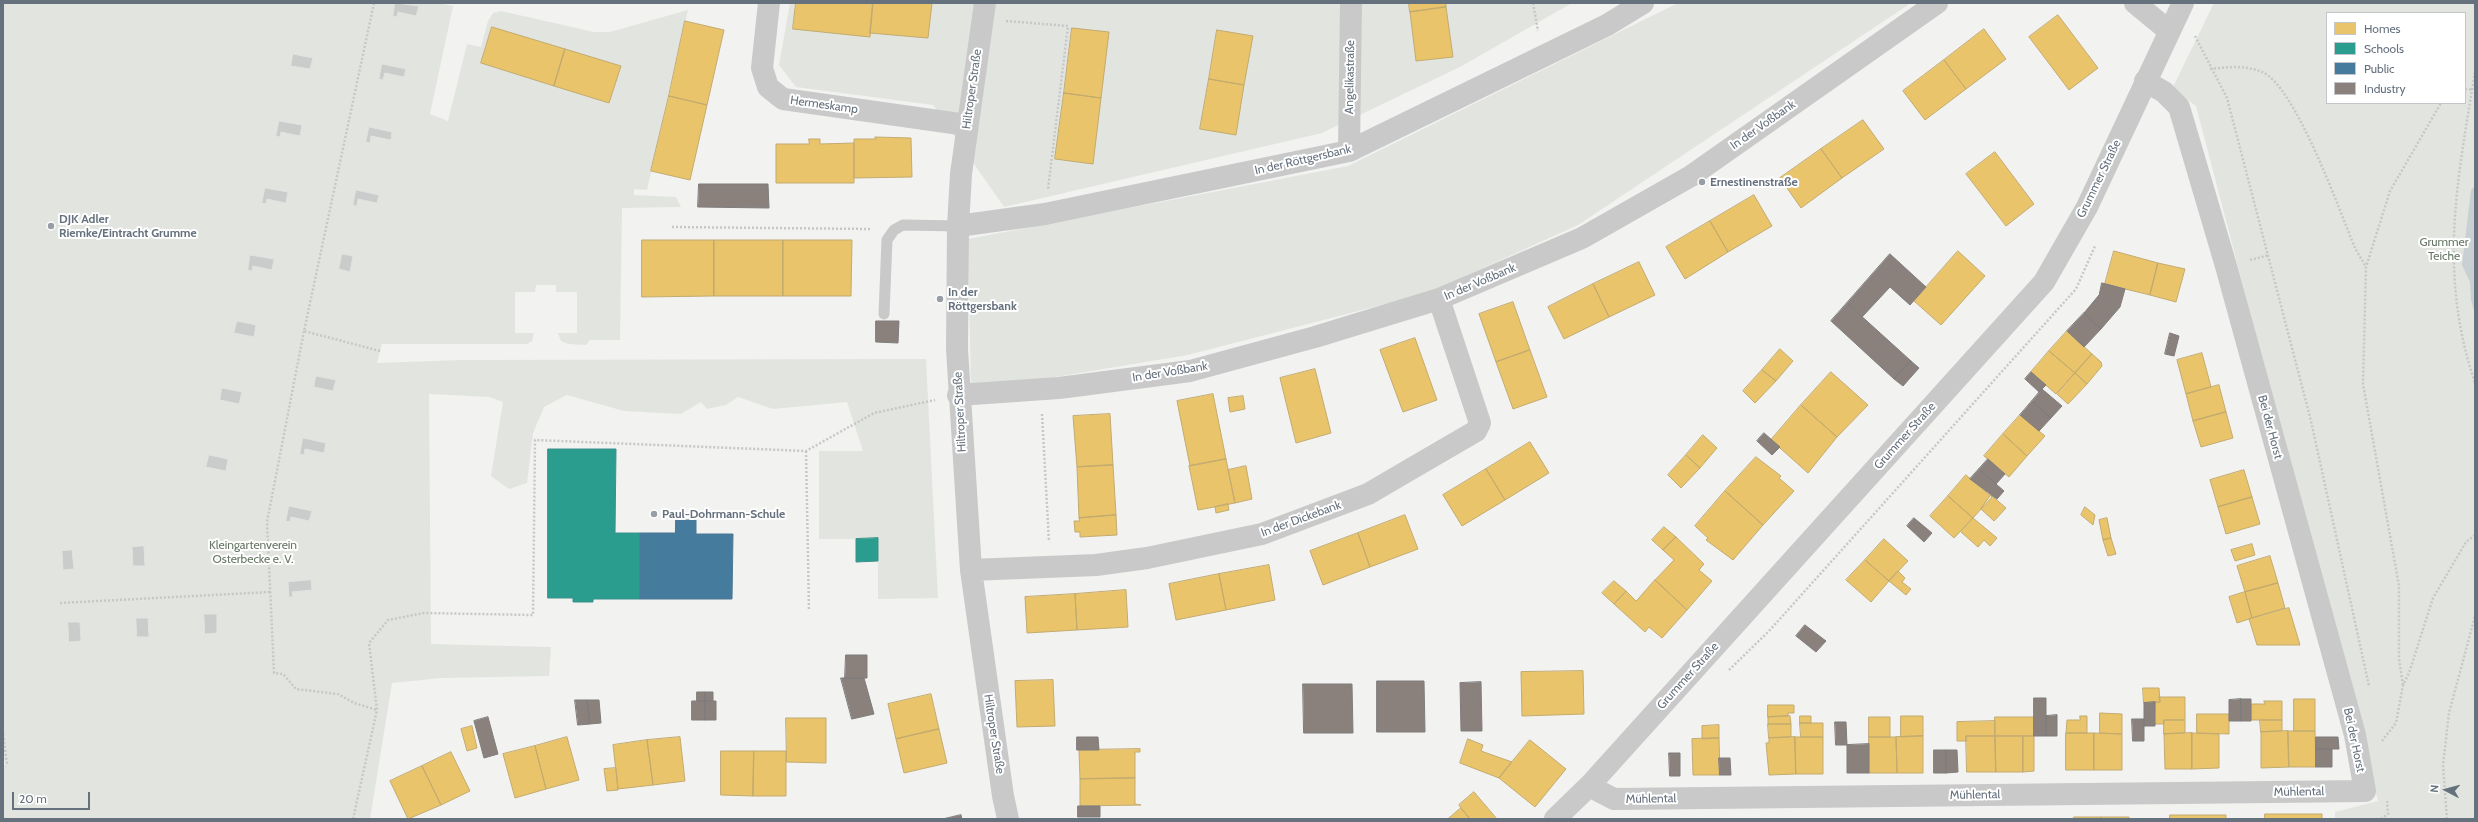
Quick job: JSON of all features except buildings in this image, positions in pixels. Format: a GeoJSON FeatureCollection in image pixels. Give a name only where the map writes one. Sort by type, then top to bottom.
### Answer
{"type":"FeatureCollection","features":[{"type":"Feature","properties":{"kind":"street","name":"Hermeskamp"},"geometry":{"type":"LineString","coordinates":[[769,3],[762,68],[768,87],[783,99],[967,125]]}},
{"type":"Feature","properties":{"kind":"street","name":"Angelikastraße"},"geometry":{"type":"LineString","coordinates":[[1349,151],[1351,3]]}},
{"type":"Feature","properties":{"kind":"street","name":"In der Röttgersbank"},"geometry":{"type":"LineString","coordinates":[[958,226],[1045,214],[1349,151],[1607,25],[1643,3]]}},
{"type":"Feature","properties":{"kind":"street","name":"In der Voßbank"},"geometry":{"type":"LineString","coordinates":[[958,395],[1040,389],[1190,371],[1315,338],[1439,299],[1582,238],[1691,176],[1937,3]]}},
{"type":"Feature","properties":{"kind":"street"},"geometry":{"type":"LineString","coordinates":[[2135,3],[2169,31]]}},
{"type":"Feature","properties":{"kind":"street","name":"Grummer Straße"},"geometry":{"type":"LineString","coordinates":[[1555,819],[1589,786],[2044,282],[2087,207],[2183,3]]}},
{"type":"Feature","properties":{"kind":"street","name":"Hiltroper Straße"},"geometry":{"type":"LineString","coordinates":[[984,11],[961,174],[958,226],[958,395],[971,570],[1002,788],[1008,819]]}},
{"type":"Feature","properties":{"kind":"street","name":"Bei der Horst"},"geometry":{"type":"LineString","coordinates":[[2145,81],[2164,92],[2179,107],[2226,266],[2355,735],[2365,791]]}},
{"type":"Feature","properties":{"kind":"street","name":"In der Dickebank"},"geometry":{"type":"LineString","coordinates":[[971,570],[1096,565],[1147,558],[1262,534],[1368,494],[1476,431],[1480,423],[1439,299]]}},
{"type":"Feature","properties":{"kind":"street","name":"Mühlental"},"geometry":{"type":"LineString","coordinates":[[1589,786],[1614,799],[2365,791]]}},
{"type":"Feature","properties":{"kind":"lane"},"geometry":{"type":"LineString","coordinates":[[884,314],[887,240],[894,230],[903,225],[958,226]]}},
{"type":"Feature","properties":{"kind":"path"},"geometry":{"type":"LineString","coordinates":[[374,3],[304,331],[267,522],[274,673],[283,674],[296,689],[338,694],[354,703],[377,710]]}},
{"type":"Feature","properties":{"kind":"path"},"geometry":{"type":"LineString","coordinates":[[984,11],[1068,26],[1045,214]]}},
{"type":"Feature","properties":{"kind":"path"},"geometry":{"type":"LineString","coordinates":[[2169,31],[2194,35],[2210,69],[2227,98],[2311,421],[2370,688]]}},
{"type":"Feature","properties":{"kind":"path"},"geometry":{"type":"LineString","coordinates":[[2210,69],[2237,66],[2263,72],[2280,86],[2300,120],[2355,248],[2366,267]]}},
{"type":"Feature","properties":{"kind":"path"},"geometry":{"type":"LineString","coordinates":[[2475,72],[2453,234],[2453,279],[2459,320],[2467,359],[2475,383]]}},
{"type":"Feature","properties":{"kind":"path"},"geometry":{"type":"LineString","coordinates":[[2466,89],[2472,90]]}},
{"type":"Feature","properties":{"kind":"path"},"geometry":{"type":"LineString","coordinates":[[2403,685],[2399,658],[2399,586],[2363,384],[2366,267],[2390,192],[2440,104]]}},
{"type":"Feature","properties":{"kind":"path"},"geometry":{"type":"LineString","coordinates":[[672,227],[894,230]]}},
{"type":"Feature","properties":{"kind":"path"},"geometry":{"type":"LineString","coordinates":[[304,331],[380,351]]}},
{"type":"Feature","properties":{"kind":"path"},"geometry":{"type":"LineString","coordinates":[[1040,389],[1050,567]]}},
{"type":"Feature","properties":{"kind":"path"},"geometry":{"type":"LineString","coordinates":[[353,819],[377,710],[369,643],[388,620],[424,613],[533,615],[535,440],[806,451],[874,413],[958,395]]}},
{"type":"Feature","properties":{"kind":"path"},"geometry":{"type":"LineString","coordinates":[[806,451],[809,611]]}},
{"type":"Feature","properties":{"kind":"path"},"geometry":{"type":"LineString","coordinates":[[2380,734],[2381,742],[2396,723],[2403,685],[2409,673],[2433,598],[2466,542],[2475,535]]}},
{"type":"Feature","properties":{"kind":"path"},"geometry":{"type":"LineString","coordinates":[[60,603],[270,592]]}},
{"type":"Feature","properties":{"kind":"path"},"geometry":{"type":"LineString","coordinates":[[2447,819],[2443,766],[2449,713],[2475,616]]}},
{"type":"Feature","properties":{"kind":"path"},"geometry":{"type":"LineString","coordinates":[[3,734],[4,757],[7,764]]}},
{"type":"Feature","properties":{"kind":"green space","name":"Kleingartenverein Osterbecke e. V."},"geometry":{"type":"Polygon","coordinates":[[[3,3],[438,3],[453,6],[430,114],[448,121],[467,44],[481,47],[488,21],[493,13],[501,11],[594,32],[610,32],[688,10],[647,190],[634,189],[634,195],[676,197],[681,207],[622,208],[620,340],[590,340],[586,345],[568,344],[561,341],[558,333],[577,333],[577,292],[556,292],[556,285],[536,285],[535,292],[515,292],[515,333],[534,333],[532,341],[527,344],[382,344],[377,363],[461,360],[926,359],[938,598],[878,599],[878,539],[819,539],[819,451],[863,451],[847,402],[773,409],[738,397],[726,405],[707,409],[701,402],[681,414],[624,411],[567,395],[544,407],[533,433],[527,483],[509,489],[491,476],[503,402],[489,397],[429,394],[431,644],[551,647],[549,676],[442,678],[392,683],[370,819],[3,819],[3,765],[6,764],[3,758],[3,3]]]}},
{"type":"Feature","properties":{"kind":"green space"},"geometry":{"type":"Polygon","coordinates":[[[790,3],[1572,3],[1460,67],[1322,133],[1004,207],[933,105],[796,87],[779,65],[790,3]]]}},
{"type":"Feature","properties":{"kind":"green space"},"geometry":{"type":"Polygon","coordinates":[[[1678,3],[1911,3],[1578,225],[1428,293],[1188,355],[971,391],[968,239],[1348,166],[1678,3]]]}},
{"type":"Feature","properties":{"kind":"green space","name":"Grummer Teiche"},"geometry":{"type":"Polygon","coordinates":[[[2214,3],[2475,3],[2475,819],[2335,819],[2335,812],[2378,801],[2196,106],[2172,89],[2214,3]]]}},
{"type":"Feature","properties":{"kind":"shaded area"},"geometry":{"type":"Polygon","coordinates":[[[2475,186],[2475,314],[2471,300],[2470,282],[2462,265],[2471,190],[2475,186]]]}},
{"type":"Feature","properties":{"kind":"place","name":"Ernestinenstraße"},"geometry":{"type":"Point","coordinates":[1702,182]}},
{"type":"Feature","properties":{"kind":"place","name":"DJK Adler Riemke/Eintracht Grumme"},"geometry":{"type":"Point","coordinates":[51,226]}},
{"type":"Feature","properties":{"kind":"place","name":"In der Röttgersbank"},"geometry":{"type":"Point","coordinates":[940,299]}},
{"type":"Feature","properties":{"kind":"place","name":"Paul-Dohrmann-Schule"},"geometry":{"type":"Point","coordinates":[654,514]}}]}
